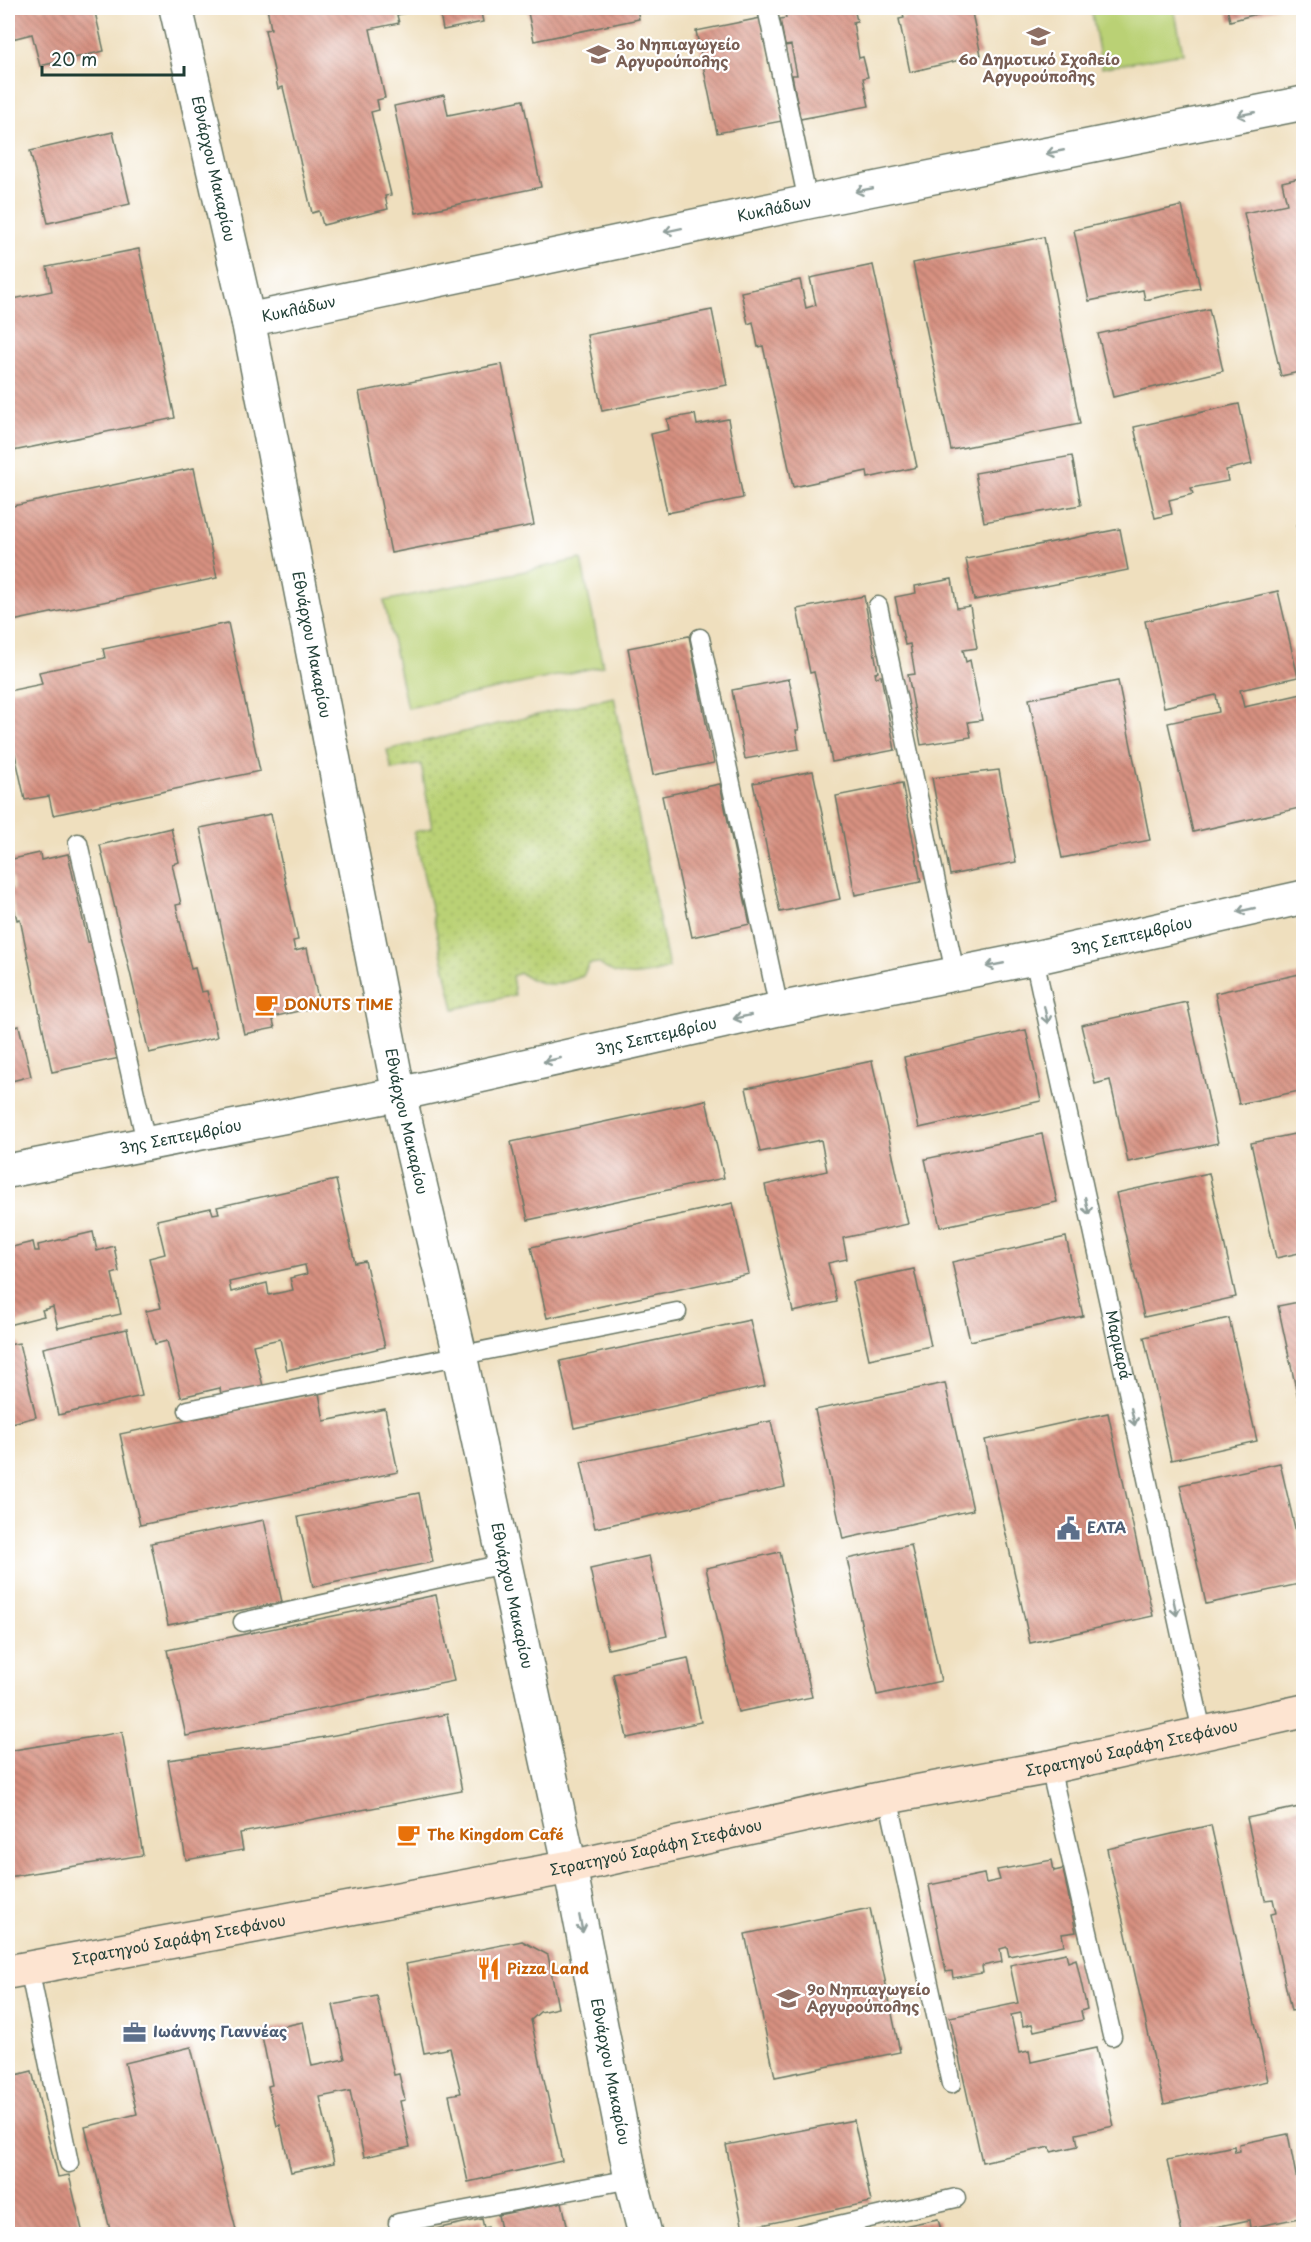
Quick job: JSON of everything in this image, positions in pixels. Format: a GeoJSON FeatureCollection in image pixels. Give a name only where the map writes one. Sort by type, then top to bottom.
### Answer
{"type":"FeatureCollection","features":[{"type":"Feature","properties":{"kind":"street","name":"Εθνάρχου Μακαρίου"},"geometry":{"type":"LineString","coordinates":[[176,8],[248,320],[399,1094],[460,1355],[503,1564],[570,1867],[631,2179],[645,2235]]}},
{"type":"Feature","properties":{"kind":"street","name":"Κυκλάδων"},"geometry":{"type":"LineString","coordinates":[[248,320],[808,202],[1304,103]]}},
{"type":"Feature","properties":{"kind":"street","name":"3ης Σεπτεμβρίου"},"geometry":{"type":"LineString","coordinates":[[8,1171],[399,1094],[779,1009],[1034,958],[1304,897]]}},
{"type":"Feature","properties":{"kind":"street","name":"Στρατηγού Σαράφη Στεφάνου"},"geometry":{"type":"LineString","coordinates":[[18,1970],[570,1867],[888,1797],[1050,1767],[1304,1711]]}},
{"type":"Feature","properties":{"kind":"lane"},"geometry":{"type":"LineString","coordinates":[[767,8],[808,202]]}},
{"type":"Feature","properties":{"kind":"lane"},"geometry":{"type":"LineString","coordinates":[[878,606],[955,973]]}},
{"type":"Feature","properties":{"kind":"lane"},"geometry":{"type":"LineString","coordinates":[[700,638],[779,1009]]}},
{"type":"Feature","properties":{"kind":"lane"},"geometry":{"type":"LineString","coordinates":[[78,843],[146,1142]]}},
{"type":"Feature","properties":{"kind":"lane","name":"Μαρμαρά"},"geometry":{"type":"LineString","coordinates":[[1034,958],[1202,1732]]}},
{"type":"Feature","properties":{"kind":"lane"},"geometry":{"type":"LineString","coordinates":[[188,1410],[677,1312]]}},
{"type":"Feature","properties":{"kind":"lane"},"geometry":{"type":"LineString","coordinates":[[243,1622],[503,1564]]}},
{"type":"Feature","properties":{"kind":"lane"},"geometry":{"type":"LineString","coordinates":[[1050,1767],[1112,2036]]}},
{"type":"Feature","properties":{"kind":"lane"},"geometry":{"type":"LineString","coordinates":[[888,1797],[951,2084]]}},
{"type":"Feature","properties":{"kind":"lane"},"geometry":{"type":"LineString","coordinates":[[18,1970],[69,2163]]}},
{"type":"Feature","properties":{"kind":"lane"},"geometry":{"type":"LineString","coordinates":[[399,2223],[631,2179]]}},
{"type":"Feature","properties":{"kind":"lane"},"geometry":{"type":"LineString","coordinates":[[800,2235],[956,2198]]}},
{"type":"Feature","properties":{"kind":"green space"},"geometry":{"type":"Polygon","coordinates":[[[1091,8],[1174,8],[1183,53],[1102,68],[1091,8]]]}},
{"type":"Feature","properties":{"kind":"green space"},"geometry":{"type":"Polygon","coordinates":[[[581,559],[603,666],[407,708],[384,601],[581,559]]]}},
{"type":"Feature","properties":{"kind":"green space"},"geometry":{"type":"Polygon","coordinates":[[[614,697],[669,968],[641,975],[623,975],[606,969],[598,963],[589,964],[583,976],[557,984],[536,981],[520,973],[512,976],[515,995],[454,1009],[414,832],[432,828],[421,764],[392,770],[387,750],[614,697]]]}},
{"type":"Feature","properties":{"kind":"building"},"geometry":{"type":"Polygon","coordinates":[[[8,8],[94,8],[104,51],[40,66],[32,34],[8,40],[8,8]]]}},
{"type":"Feature","properties":{"kind":"building"},"geometry":{"type":"Polygon","coordinates":[[[267,8],[404,8],[406,13],[397,15],[399,23],[370,29],[385,98],[377,100],[379,110],[371,112],[391,195],[385,196],[388,209],[323,225],[319,211],[312,213],[283,87],[278,89],[265,30],[271,29],[267,8]]]}},
{"type":"Feature","properties":{"kind":"building"},"geometry":{"type":"Polygon","coordinates":[[[439,8],[480,8],[483,22],[443,30],[439,8]]]}},
{"type":"Feature","properties":{"kind":"building"},"geometry":{"type":"Polygon","coordinates":[[[527,8],[637,8],[639,19],[534,41],[527,8]]]}},
{"type":"Feature","properties":{"kind":"building"},"geometry":{"type":"Polygon","coordinates":[[[784,8],[854,8],[857,21],[853,22],[859,58],[863,57],[868,77],[863,78],[869,106],[800,119],[792,75],[797,75],[791,45],[785,46],[780,19],[786,18],[784,8]]]}},
{"type":"Feature","properties":{"kind":"building"},"geometry":{"type":"Polygon","coordinates":[[[902,8],[971,8],[981,55],[910,72],[899,19],[904,18],[902,8]]]}},
{"type":"Feature","properties":{"kind":"building"},"geometry":{"type":"Polygon","coordinates":[[[1227,8],[1279,8],[1230,21],[1227,8]]]}},
{"type":"Feature","properties":{"kind":"building"},"geometry":{"type":"Polygon","coordinates":[[[761,18],[782,121],[717,133],[696,31],[761,18]]]}},
{"type":"Feature","properties":{"kind":"building"},"geometry":{"type":"Polygon","coordinates":[[[444,95],[448,115],[523,100],[541,187],[416,213],[394,106],[444,95]]]}},
{"type":"Feature","properties":{"kind":"building"},"geometry":{"type":"Polygon","coordinates":[[[113,132],[130,204],[48,223],[30,151],[113,132]]]}},
{"type":"Feature","properties":{"kind":"building"},"geometry":{"type":"Polygon","coordinates":[[[1304,177],[1304,371],[1281,376],[1244,213],[1287,204],[1282,182],[1304,177]]]}},
{"type":"Feature","properties":{"kind":"building"},"geometry":{"type":"Polygon","coordinates":[[[1182,206],[1200,288],[1145,300],[1143,290],[1089,301],[1074,230],[1182,206]]]}},
{"type":"Feature","properties":{"kind":"building"},"geometry":{"type":"Polygon","coordinates":[[[1044,237],[1080,424],[951,450],[913,263],[1044,237]]]}},
{"type":"Feature","properties":{"kind":"building"},"geometry":{"type":"Polygon","coordinates":[[[139,249],[175,418],[8,452],[8,300],[52,291],[47,267],[139,249]]]}},
{"type":"Feature","properties":{"kind":"building"},"geometry":{"type":"Polygon","coordinates":[[[873,265],[917,467],[868,478],[867,471],[793,487],[763,346],[758,347],[753,322],[748,324],[741,292],[800,280],[806,308],[816,305],[810,278],[873,265]]]}},
{"type":"Feature","properties":{"kind":"building"},"geometry":{"type":"Polygon","coordinates":[[[1209,309],[1223,371],[1113,397],[1098,334],[1209,309]]]}},
{"type":"Feature","properties":{"kind":"building"},"geometry":{"type":"Polygon","coordinates":[[[712,310],[727,385],[602,411],[587,335],[712,310]]]}},
{"type":"Feature","properties":{"kind":"building"},"geometry":{"type":"Polygon","coordinates":[[[502,364],[534,525],[391,553],[359,392],[502,364]]]}},
{"type":"Feature","properties":{"kind":"building"},"geometry":{"type":"Polygon","coordinates":[[[1239,404],[1252,464],[1226,470],[1228,481],[1191,488],[1193,494],[1169,500],[1172,514],[1155,518],[1134,427],[1239,404]]]}},
{"type":"Feature","properties":{"kind":"building"},"geometry":{"type":"Polygon","coordinates":[[[695,414],[697,425],[728,419],[743,498],[667,513],[651,434],[669,430],[667,419],[695,414]]]}},
{"type":"Feature","properties":{"kind":"building"},"geometry":{"type":"Polygon","coordinates":[[[1072,456],[1081,505],[984,522],[975,473],[1072,456]]]}},
{"type":"Feature","properties":{"kind":"building"},"geometry":{"type":"Polygon","coordinates":[[[194,468],[217,578],[8,622],[8,507],[194,468]]]}},
{"type":"Feature","properties":{"kind":"building"},"geometry":{"type":"Polygon","coordinates":[[[1304,524],[1304,553],[1302,553],[1296,525],[1304,524]]]}},
{"type":"Feature","properties":{"kind":"building"},"geometry":{"type":"Polygon","coordinates":[[[1120,529],[1128,570],[974,600],[966,559],[1120,529]]]}},
{"type":"Feature","properties":{"kind":"building"},"geometry":{"type":"Polygon","coordinates":[[[952,579],[957,608],[970,606],[977,648],[963,650],[966,662],[970,660],[982,720],[968,722],[971,737],[921,745],[908,675],[915,674],[910,644],[905,645],[895,597],[916,593],[915,586],[952,579]]]}},
{"type":"Feature","properties":{"kind":"building"},"geometry":{"type":"Polygon","coordinates":[[[1278,591],[1298,677],[1240,690],[1244,707],[1302,694],[1304,807],[1193,832],[1168,723],[1219,712],[1216,695],[1164,707],[1145,621],[1278,591]]]}},
{"type":"Feature","properties":{"kind":"building"},"geometry":{"type":"Polygon","coordinates":[[[864,596],[878,672],[875,673],[876,677],[881,676],[895,750],[832,762],[818,689],[814,672],[810,673],[797,609],[864,596]]]}},
{"type":"Feature","properties":{"kind":"building"},"geometry":{"type":"Polygon","coordinates":[[[228,623],[260,771],[53,815],[49,796],[25,800],[15,754],[8,756],[8,691],[42,684],[39,672],[105,658],[103,649],[228,623]]]}},
{"type":"Feature","properties":{"kind":"building"},"geometry":{"type":"Polygon","coordinates":[[[689,636],[714,763],[653,775],[628,648],[689,636]]]}},
{"type":"Feature","properties":{"kind":"building"},"geometry":{"type":"Polygon","coordinates":[[[789,679],[799,730],[796,730],[799,749],[745,759],[732,690],[789,679]]]}},
{"type":"Feature","properties":{"kind":"building"},"geometry":{"type":"Polygon","coordinates":[[[1118,681],[1150,840],[1062,858],[1029,699],[1118,681]]]}},
{"type":"Feature","properties":{"kind":"building"},"geometry":{"type":"Polygon","coordinates":[[[999,770],[1016,862],[950,875],[932,778],[999,770]]]}},
{"type":"Feature","properties":{"kind":"building"},"geometry":{"type":"Polygon","coordinates":[[[813,771],[840,899],[780,912],[753,783],[813,771]]]}},
{"type":"Feature","properties":{"kind":"building"},"geometry":{"type":"Polygon","coordinates":[[[902,783],[921,882],[855,895],[836,796],[902,783]]]}},
{"type":"Feature","properties":{"kind":"building"},"geometry":{"type":"Polygon","coordinates":[[[720,784],[750,924],[692,937],[662,796],[720,784]]]}},
{"type":"Feature","properties":{"kind":"building"},"geometry":{"type":"Polygon","coordinates":[[[271,814],[298,940],[293,941],[295,951],[307,948],[318,999],[315,999],[317,1007],[272,1017],[275,1028],[244,1034],[200,828],[271,814]]]}},
{"type":"Feature","properties":{"kind":"building"},"geometry":{"type":"Polygon","coordinates":[[[171,828],[179,862],[172,864],[181,904],[176,905],[191,969],[195,968],[201,992],[207,991],[217,1037],[149,1053],[100,845],[171,828]]]}},
{"type":"Feature","properties":{"kind":"building"},"geometry":{"type":"Polygon","coordinates":[[[40,853],[41,860],[68,854],[88,942],[95,943],[120,1058],[52,1072],[20,919],[17,920],[10,890],[14,889],[8,860],[40,853]]]}},
{"type":"Feature","properties":{"kind":"building"},"geometry":{"type":"Polygon","coordinates":[[[1304,973],[1304,1090],[1239,1104],[1215,993],[1304,973]]]}},
{"type":"Feature","properties":{"kind":"building"},"geometry":{"type":"Polygon","coordinates":[[[1187,1002],[1218,1143],[1128,1162],[1110,1080],[1095,1084],[1081,1025],[1187,1002]]]}},
{"type":"Feature","properties":{"kind":"building"},"geometry":{"type":"Polygon","coordinates":[[[8,1019],[11,1028],[19,1026],[31,1076],[8,1082],[8,1019]]]}},
{"type":"Feature","properties":{"kind":"building"},"geometry":{"type":"Polygon","coordinates":[[[1026,1030],[1041,1101],[919,1128],[904,1057],[1026,1030]]]}},
{"type":"Feature","properties":{"kind":"building"},"geometry":{"type":"Polygon","coordinates":[[[872,1061],[908,1224],[843,1238],[847,1259],[828,1263],[837,1302],[793,1312],[765,1185],[827,1171],[821,1140],[760,1152],[746,1088],[872,1061]]]}},
{"type":"Feature","properties":{"kind":"building"},"geometry":{"type":"Polygon","coordinates":[[[706,1100],[724,1178],[528,1220],[511,1142],[706,1100]]]}},
{"type":"Feature","properties":{"kind":"building"},"geometry":{"type":"Polygon","coordinates":[[[1304,1132],[1304,1252],[1276,1258],[1251,1143],[1304,1132]]]}},
{"type":"Feature","properties":{"kind":"building"},"geometry":{"type":"Polygon","coordinates":[[[1042,1134],[1057,1202],[940,1227],[925,1159],[1042,1134]]]}},
{"type":"Feature","properties":{"kind":"building"},"geometry":{"type":"Polygon","coordinates":[[[1209,1173],[1236,1297],[1144,1317],[1116,1193],[1209,1173]]]}},
{"type":"Feature","properties":{"kind":"building"},"geometry":{"type":"Polygon","coordinates":[[[336,1180],[355,1263],[365,1261],[385,1347],[287,1370],[280,1339],[253,1345],[263,1386],[221,1395],[220,1388],[181,1397],[167,1341],[155,1344],[146,1311],[161,1308],[149,1258],[165,1254],[157,1220],[211,1208],[213,1214],[219,1213],[217,1207],[336,1180]],[[305,1265],[229,1282],[231,1292],[267,1283],[269,1295],[293,1290],[290,1278],[307,1274],[305,1265]]]}},
{"type":"Feature","properties":{"kind":"building"},"geometry":{"type":"Polygon","coordinates":[[[733,1203],[749,1274],[547,1318],[531,1247],[733,1203]]]}},
{"type":"Feature","properties":{"kind":"building"},"geometry":{"type":"Polygon","coordinates":[[[93,1232],[97,1251],[114,1246],[119,1272],[112,1274],[121,1314],[58,1328],[53,1307],[42,1310],[44,1316],[8,1325],[8,1248],[33,1242],[35,1251],[39,1251],[38,1245],[93,1232]]]}},
{"type":"Feature","properties":{"kind":"building"},"geometry":{"type":"Polygon","coordinates":[[[1066,1237],[1083,1316],[970,1341],[952,1262],[1066,1237]]]}},
{"type":"Feature","properties":{"kind":"building"},"geometry":{"type":"Polygon","coordinates":[[[914,1269],[931,1346],[869,1359],[852,1282],[914,1269]]]}},
{"type":"Feature","properties":{"kind":"building"},"geometry":{"type":"Polygon","coordinates":[[[1304,1301],[1304,1421],[1303,1421],[1278,1306],[1304,1301]]]}},
{"type":"Feature","properties":{"kind":"building"},"geometry":{"type":"Polygon","coordinates":[[[1229,1318],[1257,1441],[1171,1460],[1144,1337],[1229,1318]]]}},
{"type":"Feature","properties":{"kind":"building"},"geometry":{"type":"Polygon","coordinates":[[[750,1320],[765,1386],[574,1428],[560,1361],[750,1320]]]}},
{"type":"Feature","properties":{"kind":"building"},"geometry":{"type":"Polygon","coordinates":[[[127,1329],[142,1396],[58,1415],[43,1348],[127,1329]]]}},
{"type":"Feature","properties":{"kind":"building"},"geometry":{"type":"Polygon","coordinates":[[[19,1343],[36,1417],[8,1424],[8,1345],[19,1343]]]}},
{"type":"Feature","properties":{"kind":"building"},"geometry":{"type":"Polygon","coordinates":[[[945,1383],[973,1510],[843,1539],[815,1410],[945,1383]]]}},
{"type":"Feature","properties":{"kind":"building"},"geometry":{"type":"Polygon","coordinates":[[[319,1393],[324,1421],[385,1409],[398,1472],[140,1525],[120,1434],[319,1393]]]}},
{"type":"Feature","properties":{"kind":"building","name":"ΕΛΤΑ"},"geometry":{"type":"Polygon","coordinates":[[[1108,1413],[1153,1616],[1030,1643],[985,1440],[1108,1413]]]}},
{"type":"Feature","properties":{"kind":"building"},"geometry":{"type":"Polygon","coordinates":[[[771,1421],[785,1487],[595,1528],[581,1462],[771,1421]]]}},
{"type":"Feature","properties":{"kind":"building"},"geometry":{"type":"Polygon","coordinates":[[[1280,1463],[1304,1567],[1304,1583],[1206,1604],[1180,1485],[1280,1463]]]}},
{"type":"Feature","properties":{"kind":"building"},"geometry":{"type":"Polygon","coordinates":[[[419,1493],[433,1562],[313,1587],[298,1517],[419,1493]]]}},
{"type":"Feature","properties":{"kind":"building"},"geometry":{"type":"Polygon","coordinates":[[[264,1520],[282,1602],[168,1625],[151,1543],[264,1520]]]}},
{"type":"Feature","properties":{"kind":"building"},"geometry":{"type":"Polygon","coordinates":[[[911,1545],[941,1681],[877,1695],[847,1559],[911,1545]]]}},
{"type":"Feature","properties":{"kind":"building"},"geometry":{"type":"Polygon","coordinates":[[[780,1552],[812,1697],[738,1712],[706,1568],[780,1552]]]}},
{"type":"Feature","properties":{"kind":"building"},"geometry":{"type":"Polygon","coordinates":[[[649,1556],[667,1636],[608,1649],[590,1569],[649,1556]]]}},
{"type":"Feature","properties":{"kind":"building"},"geometry":{"type":"Polygon","coordinates":[[[436,1595],[454,1681],[186,1736],[167,1650],[436,1595]]]}},
{"type":"Feature","properties":{"kind":"building"},"geometry":{"type":"Polygon","coordinates":[[[688,1658],[701,1722],[627,1738],[613,1674],[688,1658]]]}},
{"type":"Feature","properties":{"kind":"building"},"geometry":{"type":"Polygon","coordinates":[[[447,1714],[462,1791],[240,1833],[243,1850],[186,1860],[168,1760],[292,1743],[447,1714]]]}},
{"type":"Feature","properties":{"kind":"building"},"geometry":{"type":"Polygon","coordinates":[[[122,1732],[143,1855],[8,1877],[8,1751],[122,1732]]]}},
{"type":"Feature","properties":{"kind":"building"},"geometry":{"type":"Polygon","coordinates":[[[1304,1806],[1304,2009],[1291,2011],[1270,1914],[1276,1913],[1273,1899],[1265,1900],[1247,1818],[1304,1806]]]}},
{"type":"Feature","properties":{"kind":"building"},"geometry":{"type":"Polygon","coordinates":[[[1211,1825],[1268,2081],[1164,2104],[1107,1849],[1211,1825]]]}},
{"type":"Feature","properties":{"kind":"building"},"geometry":{"type":"Polygon","coordinates":[[[1052,1860],[1054,1871],[1063,1869],[1076,1932],[1062,1934],[1064,1945],[1009,1956],[1007,1947],[1000,1949],[1002,1962],[982,1966],[983,1973],[953,1978],[952,1971],[946,1972],[929,1885],[984,1874],[986,1883],[1000,1880],[997,1870],[1052,1860]]]}},
{"type":"Feature","properties":{"kind":"building","name":"9ο Νηπιαγωγείο Αργυρούπολης"},"geometry":{"type":"Polygon","coordinates":[[[870,1908],[900,2052],[775,2077],[745,1934],[870,1908]]]}},
{"type":"Feature","properties":{"kind":"building"},"geometry":{"type":"Polygon","coordinates":[[[522,1941],[548,1955],[558,2008],[540,2012],[531,2020],[562,2161],[468,2182],[449,2095],[461,2093],[450,2048],[424,2053],[406,1964],[522,1941]]]}},
{"type":"Feature","properties":{"kind":"building"},"geometry":{"type":"Polygon","coordinates":[[[1066,1953],[1068,1962],[1076,1959],[1087,2009],[1081,2011],[1083,2020],[1034,2031],[1032,2024],[1023,2026],[1021,2013],[1011,2015],[1019,2053],[1029,2051],[1031,2062],[1096,2048],[1114,2126],[1076,2134],[1078,2146],[1051,2152],[1050,2147],[982,2162],[950,2017],[1018,2003],[1010,1965],[1066,1953]]]}},
{"type":"Feature","properties":{"kind":"building"},"geometry":{"type":"Polygon","coordinates":[[[377,1996],[394,2075],[399,2074],[405,2100],[400,2101],[410,2147],[364,2157],[350,2091],[320,2097],[334,2163],[291,2172],[268,2086],[272,2085],[261,2031],[303,2022],[312,2066],[345,2059],[333,2005],[377,1996]]]}},
{"type":"Feature","properties":{"kind":"building"},"geometry":{"type":"Polygon","coordinates":[[[191,2047],[237,2234],[111,2234],[85,2127],[137,2114],[125,2063],[191,2047]]]}},
{"type":"Feature","properties":{"kind":"building"},"geometry":{"type":"Polygon","coordinates":[[[32,2071],[58,2177],[69,2175],[83,2234],[8,2234],[8,2077],[32,2071]]]}},
{"type":"Feature","properties":{"kind":"building"},"geometry":{"type":"Polygon","coordinates":[[[854,2120],[871,2202],[743,2229],[726,2145],[854,2120]]]}},
{"type":"Feature","properties":{"kind":"building"},"geometry":{"type":"Polygon","coordinates":[[[1288,2134],[1304,2217],[1250,2228],[1249,2220],[1182,2234],[1167,2160],[1234,2146],[1235,2152],[1240,2151],[1239,2144],[1288,2134]]]}},
{"type":"Feature","properties":{"kind":"building"},"geometry":{"type":"Polygon","coordinates":[[[562,2202],[569,2234],[502,2234],[498,2215],[562,2202]]]}},
{"type":"Feature","properties":{"kind":"building"},"geometry":{"type":"Polygon","coordinates":[[[482,2219],[484,2228],[488,2227],[490,2234],[412,2234],[482,2219]]]}},
{"type":"Feature","properties":{"kind":"building"},"geometry":{"type":"Polygon","coordinates":[[[938,2219],[942,2234],[869,2234],[869,2233],[938,2219]]]}},
{"type":"Feature","properties":{"kind":"place","name":"6ο Δημοτικό Σχολείο Αργυρούπολης"},"geometry":{"type":"Point","coordinates":[1039,36]}},
{"type":"Feature","properties":{"kind":"place","name":"3ο Νηπιαγωγείο Αργυρούπολης"},"geometry":{"type":"Point","coordinates":[598,54]}},
{"type":"Feature","properties":{"kind":"place","name":"DONUTS TIME"},"geometry":{"type":"Point","coordinates":[266,1005]}},
{"type":"Feature","properties":{"kind":"place","name":"ΕΛΤΑ"},"geometry":{"type":"Point","coordinates":[1069,1528]}},
{"type":"Feature","properties":{"kind":"place","name":"The Kingdom Café"},"geometry":{"type":"Point","coordinates":[409,1835]}},
{"type":"Feature","properties":{"kind":"place","name":"Pizza Land"},"geometry":{"type":"Point","coordinates":[489,1969]}},
{"type":"Feature","properties":{"kind":"place","name":"9ο Νηπιαγωγείο Αργυρούπολης"},"geometry":{"type":"Point","coordinates":[789,1999]}},
{"type":"Feature","properties":{"kind":"place","name":"Ιωάννης Γιαννέας"},"geometry":{"type":"Point","coordinates":[135,2032]}}]}
